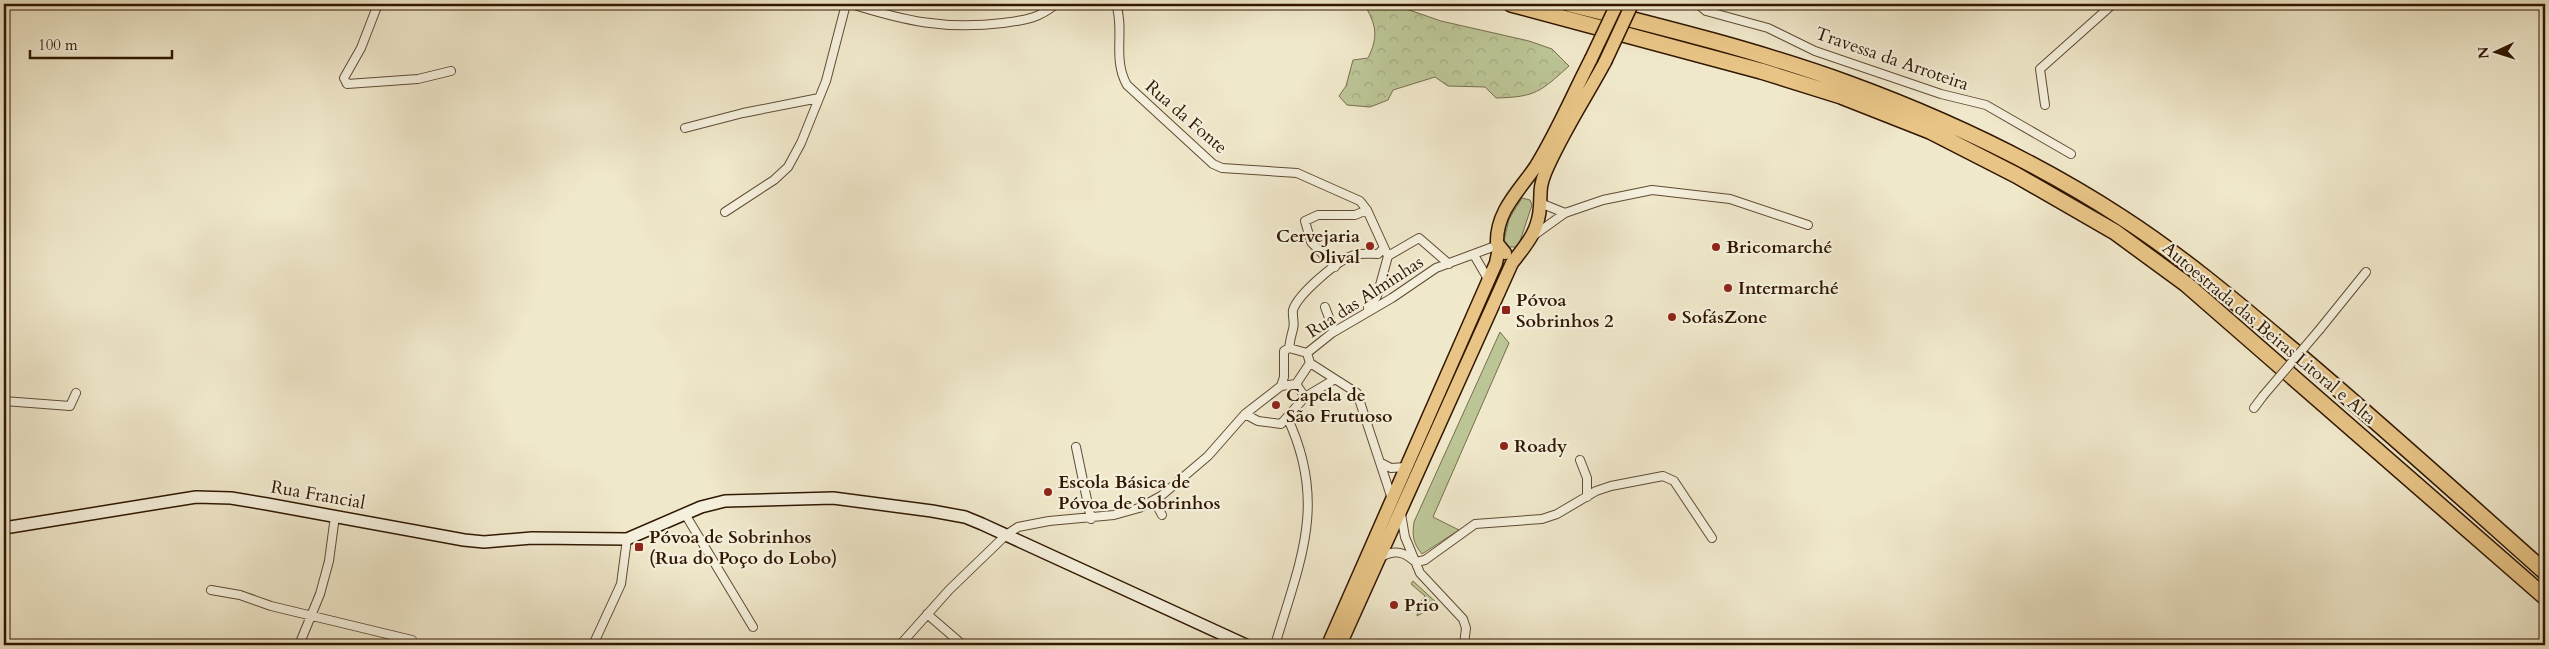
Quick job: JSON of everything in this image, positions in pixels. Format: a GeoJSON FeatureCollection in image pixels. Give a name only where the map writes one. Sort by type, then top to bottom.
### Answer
{"type":"FeatureCollection","features":[{"type":"Feature","properties":{"kind":"highway","name":"Autoestrada das Beiras Litoral e Alta"},"geometry":{"type":"LineString","coordinates":[[1512,4],[1761,71],[1841,96],[1930,131],[2016,175],[2115,232],[2186,284],[2545,597]]}},
{"type":"Feature","properties":{"kind":"highway","name":"Autoestrada das Beiras Litoral e Alta"},"geometry":{"type":"LineString","coordinates":[[1570,4],[1677,31],[1845,82],[1932,116],[2024,160],[2112,212],[2195,267],[2359,406],[2545,572]]}},
{"type":"Feature","properties":{"kind":"main road"},"geometry":{"type":"LineString","coordinates":[[1328,645],[1488,279],[1499,247],[1497,237],[1501,217],[1511,199],[1519,191],[1536,165],[1617,4]]}},
{"type":"Feature","properties":{"kind":"main road"},"geometry":{"type":"LineString","coordinates":[[1340,645],[1512,262],[1526,247],[1531,237],[1546,172],[1605,62],[1632,4]]}},
{"type":"Feature","properties":{"kind":"main road"},"geometry":{"type":"LineString","coordinates":[[1519,191],[1530,191],[1539,200]]}},
{"type":"Feature","properties":{"kind":"main road"},"geometry":{"type":"LineString","coordinates":[[1499,247],[1508,254],[1518,254]]}},
{"type":"Feature","properties":{"kind":"street"},"geometry":{"type":"LineString","coordinates":[[378,4],[361,48],[344,78],[347,84],[418,78],[451,71]]}},
{"type":"Feature","properties":{"kind":"street"},"geometry":{"type":"LineString","coordinates":[[725,212],[774,180],[788,167],[802,143],[826,81],[846,4]]}},
{"type":"Feature","properties":{"kind":"street"},"geometry":{"type":"LineString","coordinates":[[851,4],[908,20],[966,27],[1040,16],[1056,4]]}},
{"type":"Feature","properties":{"kind":"street","name":"Rua da Fonte"},"geometry":{"type":"LineString","coordinates":[[1116,4],[1119,17],[1119,64],[1121,75],[1127,85],[1213,164],[1222,168],[1297,174],[1341,191],[1366,207]]}},
{"type":"Feature","properties":{"kind":"street","name":"Travessa da Arroteira"},"geometry":{"type":"LineString","coordinates":[[1698,4],[1706,11],[1768,28],[1815,51],[1940,94],[1986,105],[2071,154]]}},
{"type":"Feature","properties":{"kind":"street"},"geometry":{"type":"LineString","coordinates":[[2045,105],[2040,69],[2113,4]]}},
{"type":"Feature","properties":{"kind":"street"},"geometry":{"type":"LineString","coordinates":[[686,128],[744,113],[819,98]]}},
{"type":"Feature","properties":{"kind":"street"},"geometry":{"type":"LineString","coordinates":[[1531,237],[1565,213],[1603,200],[1652,190],[1724,198],[1808,225]]}},
{"type":"Feature","properties":{"kind":"street"},"geometry":{"type":"LineString","coordinates":[[1539,200],[1565,213]]}},
{"type":"Feature","properties":{"kind":"street"},"geometry":{"type":"LineString","coordinates":[[1334,267],[1310,242],[1305,220],[1318,214],[1355,215],[1366,207],[1388,256],[1377,296],[1366,312]]}},
{"type":"Feature","properties":{"kind":"street"},"geometry":{"type":"LineString","coordinates":[[1388,256],[1418,238],[1449,264]]}},
{"type":"Feature","properties":{"kind":"street"},"geometry":{"type":"LineString","coordinates":[[1488,279],[1474,255],[1499,247]]}},
{"type":"Feature","properties":{"kind":"street"},"geometry":{"type":"LineString","coordinates":[[1289,348],[1290,336],[1294,329],[1293,311],[1297,303],[1334,267],[1353,255],[1378,254],[1384,248]]}},
{"type":"Feature","properties":{"kind":"street","name":"Rua das Alminhas"},"geometry":{"type":"LineString","coordinates":[[1310,363],[1307,354],[1334,332],[1392,298],[1436,268],[1474,255]]}},
{"type":"Feature","properties":{"kind":"street"},"geometry":{"type":"LineString","coordinates":[[2254,408],[2366,272]]}},
{"type":"Feature","properties":{"kind":"street"},"geometry":{"type":"LineString","coordinates":[[1325,307],[1334,332]]}},
{"type":"Feature","properties":{"kind":"street"},"geometry":{"type":"LineString","coordinates":[[1289,348],[1307,354]]}},
{"type":"Feature","properties":{"kind":"street"},"geometry":{"type":"LineString","coordinates":[[1281,386],[1284,377],[1284,351],[1289,348]]}},
{"type":"Feature","properties":{"kind":"street"},"geometry":{"type":"LineString","coordinates":[[989,527],[1004,529],[1049,521],[1091,519],[1122,513],[1154,500],[1208,456],[1245,414],[1281,386],[1296,384],[1310,363],[1357,393],[1392,499]]}},
{"type":"Feature","properties":{"kind":"street"},"geometry":{"type":"LineString","coordinates":[[1245,414],[1258,421],[1281,424],[1305,397],[1335,379]]}},
{"type":"Feature","properties":{"kind":"street"},"geometry":{"type":"LineString","coordinates":[[1296,384],[1305,397]]}},
{"type":"Feature","properties":{"kind":"street"},"geometry":{"type":"LineString","coordinates":[[4,402],[70,406],[76,394]]}},
{"type":"Feature","properties":{"kind":"street"},"geometry":{"type":"LineString","coordinates":[[1275,645],[1302,553],[1309,506],[1306,474],[1287,417]]}},
{"type":"Feature","properties":{"kind":"street"},"geometry":{"type":"LineString","coordinates":[[4,427],[4,456]]}},
{"type":"Feature","properties":{"kind":"street"},"geometry":{"type":"LineString","coordinates":[[1076,447],[1091,519]]}},
{"type":"Feature","properties":{"kind":"street"},"geometry":{"type":"LineString","coordinates":[[1580,460],[1586,478],[1587,497]]}},
{"type":"Feature","properties":{"kind":"street"},"geometry":{"type":"LineString","coordinates":[[1381,463],[1390,468],[1406,467]]}},
{"type":"Feature","properties":{"kind":"street"},"geometry":{"type":"LineString","coordinates":[[1416,562],[1426,560],[1475,524],[1542,519],[1557,514],[1587,497],[1624,482],[1663,476],[1669,477],[1674,481],[1712,538]]}},
{"type":"Feature","properties":{"kind":"street","name":"Rua Francial"},"geometry":{"type":"LineString","coordinates":[[4,528],[196,497],[231,498],[484,542],[532,538],[627,539]]}},
{"type":"Feature","properties":{"kind":"street"},"geometry":{"type":"LineString","coordinates":[[593,645],[621,584],[627,539],[685,514],[725,501],[833,498],[965,517],[1246,645]]}},
{"type":"Feature","properties":{"kind":"street"},"geometry":{"type":"LineString","coordinates":[[1154,500],[1162,515]]}},
{"type":"Feature","properties":{"kind":"street"},"geometry":{"type":"LineString","coordinates":[[1401,512],[1405,537],[1428,583],[1463,619],[1466,628],[1464,645]]}},
{"type":"Feature","properties":{"kind":"street"},"geometry":{"type":"LineString","coordinates":[[685,514],[753,626]]}},
{"type":"Feature","properties":{"kind":"street"},"geometry":{"type":"LineString","coordinates":[[299,645],[320,594],[329,561],[335,516]]}},
{"type":"Feature","properties":{"kind":"street"},"geometry":{"type":"LineString","coordinates":[[900,645],[1006,535],[1018,527]]}},
{"type":"Feature","properties":{"kind":"street"},"geometry":{"type":"LineString","coordinates":[[1018,527],[1016,536],[1018,540]]}},
{"type":"Feature","properties":{"kind":"street"},"geometry":{"type":"LineString","coordinates":[[1380,559],[1396,552],[1405,553],[1416,562]]}},
{"type":"Feature","properties":{"kind":"street"},"geometry":{"type":"LineString","coordinates":[[211,590],[240,595],[271,606],[412,640]]}},
{"type":"Feature","properties":{"kind":"street"},"geometry":{"type":"LineString","coordinates":[[928,614],[963,645]]}},
{"type":"Feature","properties":{"kind":"green space"},"geometry":{"type":"Polygon","coordinates":[[[1364,4],[1392,4],[1441,21],[1529,41],[1552,49],[1569,66],[1544,87],[1520,96],[1496,98],[1485,87],[1448,86],[1435,77],[1393,90],[1388,100],[1370,107],[1347,105],[1339,96],[1346,86],[1353,60],[1368,58],[1374,43],[1375,30],[1364,4]]]}},
{"type":"Feature","properties":{"kind":"green space"},"geometry":{"type":"Polygon","coordinates":[[[1522,198],[1530,200],[1532,205],[1519,244],[1515,247],[1509,247],[1504,241],[1509,219],[1522,198]]]}},
{"type":"Feature","properties":{"kind":"green space"},"geometry":{"type":"Polygon","coordinates":[[[1500,332],[1509,343],[1433,517],[1459,530],[1422,554],[1414,539],[1414,522],[1500,332]]]}},
{"type":"Feature","properties":{"kind":"green space"},"geometry":{"type":"Polygon","coordinates":[[[1413,581],[1438,604],[1417,616],[1419,604],[1425,596],[1411,584],[1413,581]]]}},
{"type":"Feature","properties":{"kind":"place","name":"Cervejaria Olival"},"geometry":{"type":"Point","coordinates":[1370,246]}},
{"type":"Feature","properties":{"kind":"place","name":"Bricomarché"},"geometry":{"type":"Point","coordinates":[1716,247]}},
{"type":"Feature","properties":{"kind":"place","name":"Intermarché"},"geometry":{"type":"Point","coordinates":[1728,288]}},
{"type":"Feature","properties":{"kind":"place","name":"Póvoa Sobrinhos 2"},"geometry":{"type":"Point","coordinates":[1506,310]}},
{"type":"Feature","properties":{"kind":"place","name":"SofásZone"},"geometry":{"type":"Point","coordinates":[1672,317]}},
{"type":"Feature","properties":{"kind":"place","name":"Capela de São Frutuoso"},"geometry":{"type":"Point","coordinates":[1276,405]}},
{"type":"Feature","properties":{"kind":"place","name":"Roady"},"geometry":{"type":"Point","coordinates":[1504,446]}},
{"type":"Feature","properties":{"kind":"place","name":"Escola Básica de Póvoa de Sobrinhos"},"geometry":{"type":"Point","coordinates":[1048,492]}},
{"type":"Feature","properties":{"kind":"place","name":"Póvoa de Sobrinhos (Rua do Poço do Lobo)"},"geometry":{"type":"Point","coordinates":[639,547]}},
{"type":"Feature","properties":{"kind":"place","name":"Prio"},"geometry":{"type":"Point","coordinates":[1394,605]}}]}
